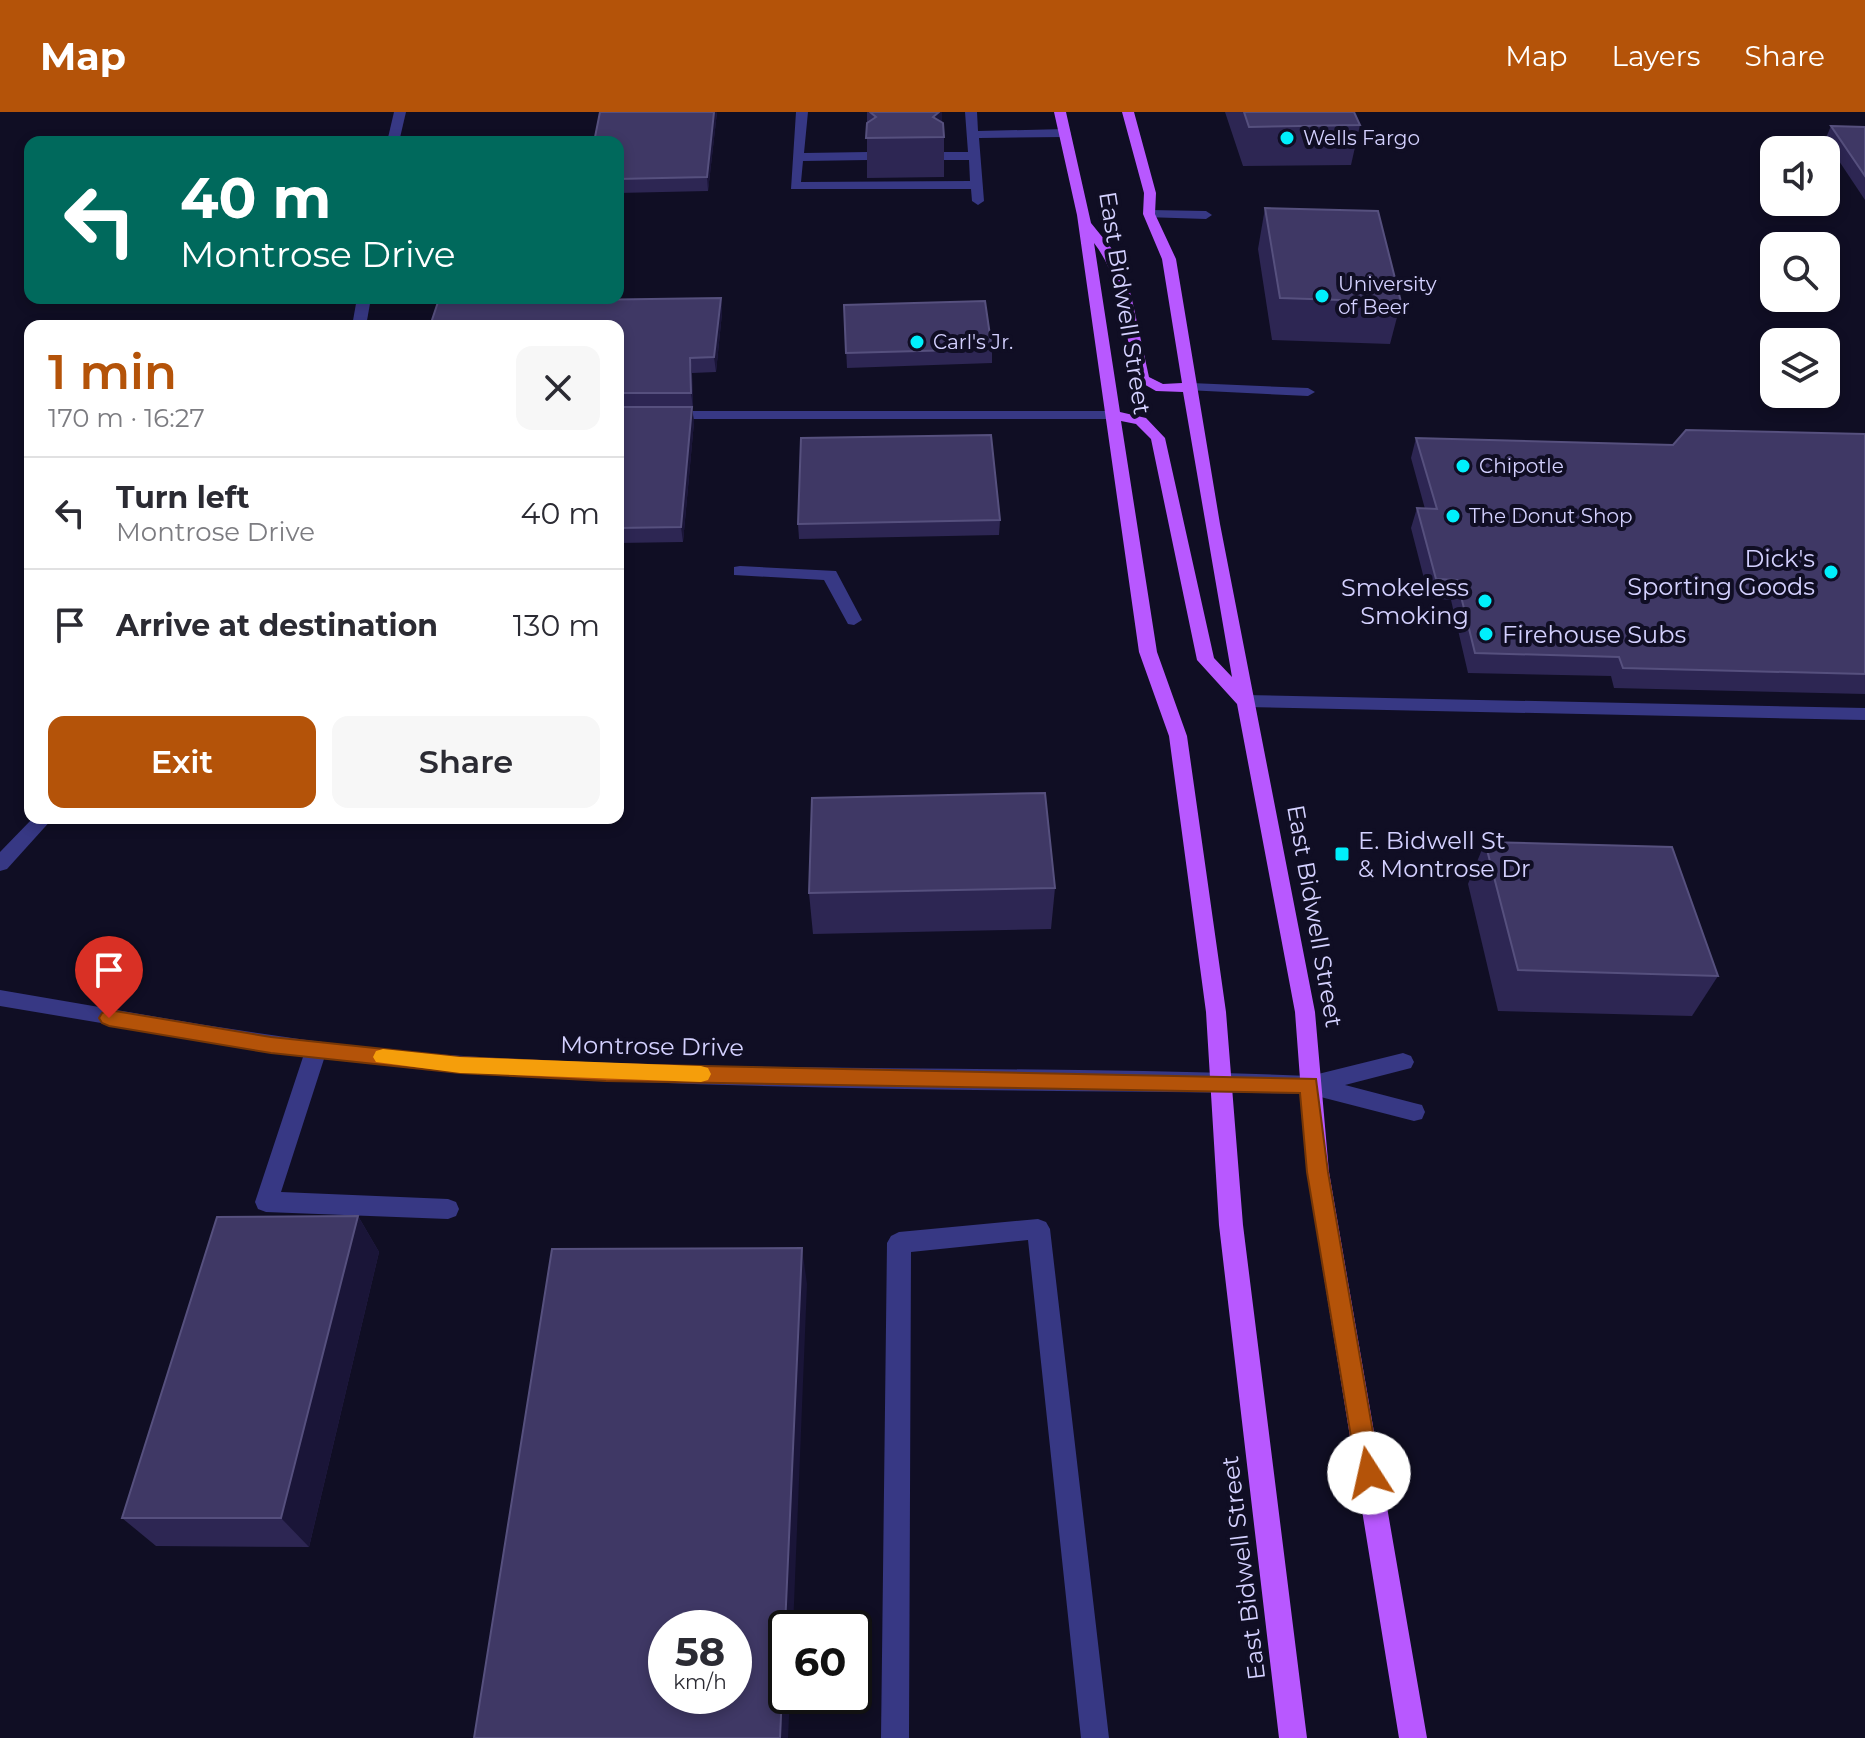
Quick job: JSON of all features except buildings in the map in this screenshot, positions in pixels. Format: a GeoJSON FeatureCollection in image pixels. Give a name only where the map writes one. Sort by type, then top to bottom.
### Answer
{"type":"FeatureCollection","features":[{"type":"Feature","properties":{"kind":"main road","name":"East Bidwell Street"},"geometry":{"type":"LineString","coordinates":[[1060,112],[1085,223],[1148,652],[1178,736],[1216,1012],[1231,1225],[1293,1738]]}},
{"type":"Feature","properties":{"kind":"main road","name":"East Bidwell Street"},"geometry":{"type":"LineString","coordinates":[[1128,112],[1150,193],[1149,214],[1169,259],[1245,701],[1305,1012],[1318,1172],[1413,1738]]}},
{"type":"Feature","properties":{"kind":"main road"},"geometry":{"type":"LineString","coordinates":[[1085,223],[1109,254],[1124,295],[1142,379],[1161,388],[1191,387]]}},
{"type":"Feature","properties":{"kind":"main road"},"geometry":{"type":"LineString","coordinates":[[1112,415],[1141,421],[1158,438],[1206,660],[1245,701]]}},
{"type":"Feature","properties":{"kind":"street"},"geometry":{"type":"LineString","coordinates":[[394,136],[400,112]]}},
{"type":"Feature","properties":{"kind":"street"},"geometry":{"type":"LineString","coordinates":[[802,112],[795,186],[977,185]]}},
{"type":"Feature","properties":{"kind":"street"},"geometry":{"type":"LineString","coordinates":[[971,112],[978,201]]}},
{"type":"Feature","properties":{"kind":"street"},"geometry":{"type":"LineString","coordinates":[[972,135],[1065,133]]}},
{"type":"Feature","properties":{"kind":"street"},"geometry":{"type":"LineString","coordinates":[[799,157],[868,156]]}},
{"type":"Feature","properties":{"kind":"street"},"geometry":{"type":"LineString","coordinates":[[942,156],[974,156]]}},
{"type":"Feature","properties":{"kind":"street"},"geometry":{"type":"LineString","coordinates":[[1149,214],[1206,215]]}},
{"type":"Feature","properties":{"kind":"street"},"geometry":{"type":"LineString","coordinates":[[1191,387],[1308,392]]}},
{"type":"Feature","properties":{"kind":"street"},"geometry":{"type":"LineString","coordinates":[[624,415],[1112,415]]}},
{"type":"Feature","properties":{"kind":"street"},"geometry":{"type":"LineString","coordinates":[[740,571],[830,575],[854,620]]}},
{"type":"Feature","properties":{"kind":"street"},"geometry":{"type":"LineString","coordinates":[[1245,701],[1865,714]]}},
{"type":"Feature","properties":{"kind":"street"},"geometry":{"type":"LineString","coordinates":[[0,864],[38,824]]}},
{"type":"Feature","properties":{"kind":"street","name":"Montrose Drive"},"geometry":{"type":"LineString","coordinates":[[0,998],[136,1023],[316,1050],[460,1065],[606,1073],[1309,1085]]}},
{"type":"Feature","properties":{"kind":"street"},"geometry":{"type":"LineString","coordinates":[[316,1050],[266,1202],[448,1209]]}},
{"type":"Feature","properties":{"kind":"street"},"geometry":{"type":"LineString","coordinates":[[1309,1085],[1403,1062]]}},
{"type":"Feature","properties":{"kind":"street"},"geometry":{"type":"LineString","coordinates":[[1309,1085],[1414,1112]]}},
{"type":"Feature","properties":{"kind":"street"},"geometry":{"type":"LineString","coordinates":[[895,1738],[899,1243],[1038,1229],[1095,1738]]}},
{"type":"Feature","properties":{"kind":"slow traffic"},"geometry":{"type":"LineString","coordinates":[[383,1057],[460,1065],[606,1073],[701,1074]]}},
{"type":"Feature","properties":{"kind":"place","name":"Wells Fargo"},"geometry":{"type":"Point","coordinates":[1287,138]}},
{"type":"Feature","properties":{"kind":"place","name":"University of Beer"},"geometry":{"type":"Point","coordinates":[1322,296]}},
{"type":"Feature","properties":{"kind":"place","name":"Carl's Jr."},"geometry":{"type":"Point","coordinates":[917,342]}},
{"type":"Feature","properties":{"kind":"place","name":"Chipotle"},"geometry":{"type":"Point","coordinates":[1463,466]}},
{"type":"Feature","properties":{"kind":"place","name":"The Donut Shop"},"geometry":{"type":"Point","coordinates":[1453,516]}},
{"type":"Feature","properties":{"kind":"place","name":"Dick's Sporting Goods"},"geometry":{"type":"Point","coordinates":[1831,572]}},
{"type":"Feature","properties":{"kind":"place","name":"Smokeless Smoking"},"geometry":{"type":"Point","coordinates":[1485,601]}},
{"type":"Feature","properties":{"kind":"place","name":"Firehouse Subs"},"geometry":{"type":"Point","coordinates":[1486,634]}},
{"type":"Feature","properties":{"kind":"place","name":"E. Bidwell St & Montrose Dr"},"geometry":{"type":"Point","coordinates":[1342,854]}},
{"type":"Feature","properties":{"kind":"route"},"geometry":{"type":"LineString","coordinates":[[109,1018],[271,1045],[460,1065],[606,1073],[1309,1085],[1318,1172],[1369,1473]]}}]}
